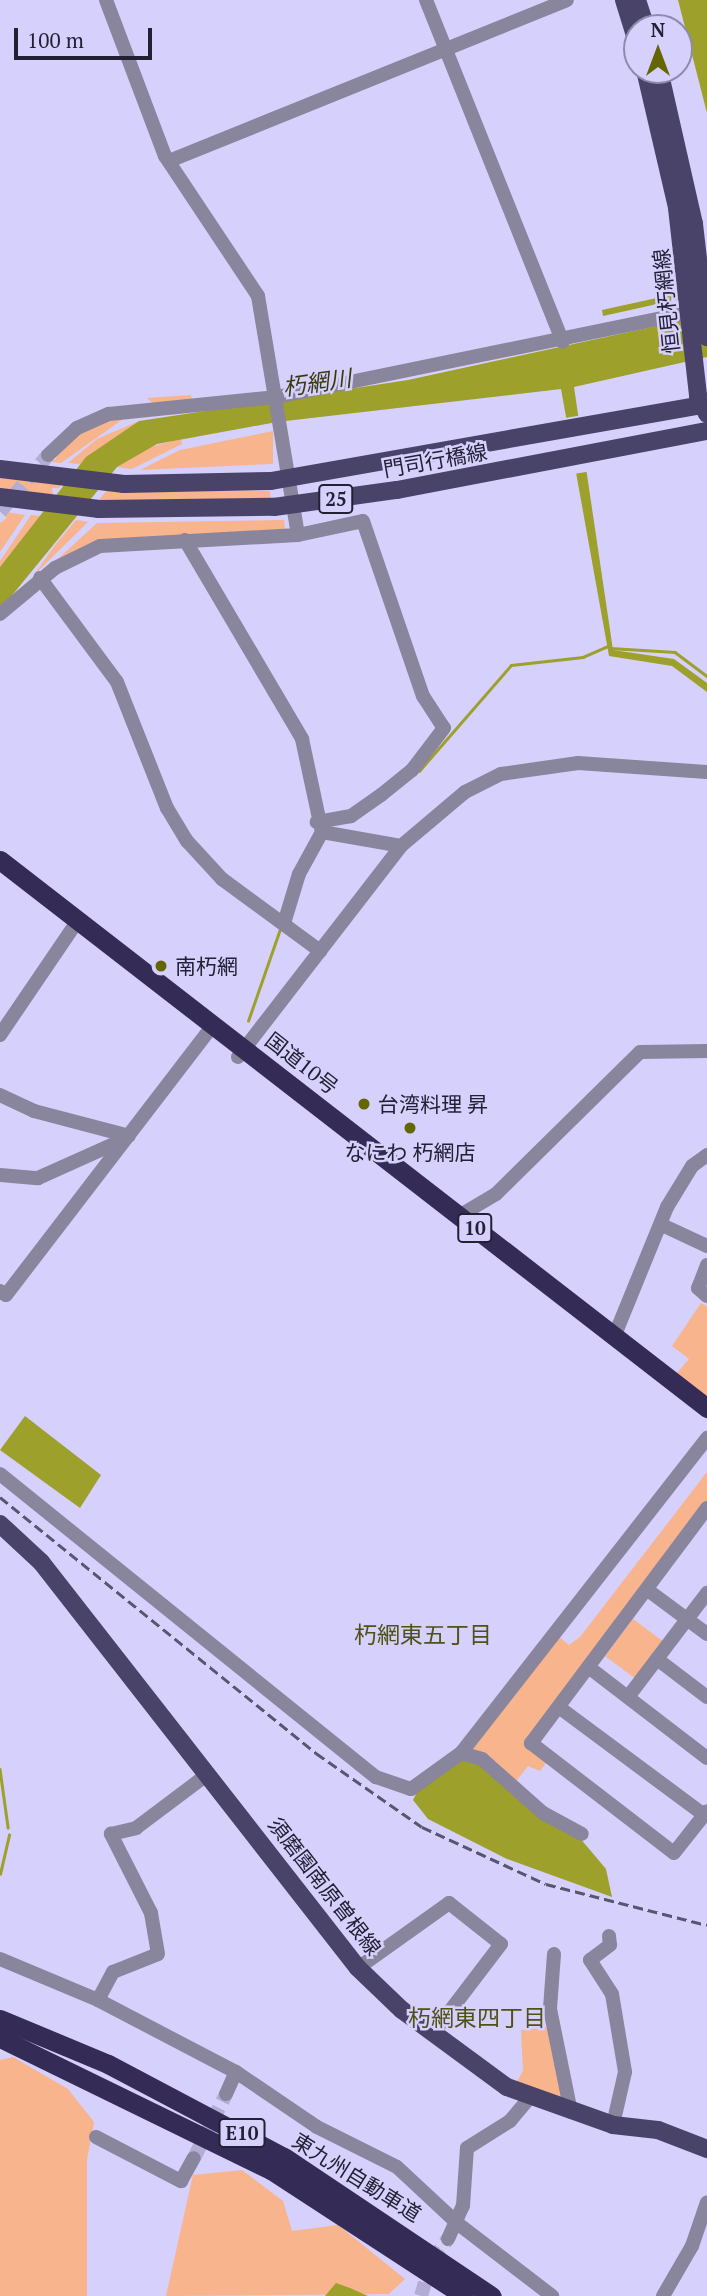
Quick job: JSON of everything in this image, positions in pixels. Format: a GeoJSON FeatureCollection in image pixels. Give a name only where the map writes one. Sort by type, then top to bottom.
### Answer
{"type":"FeatureCollection","features":[{"type":"Feature","properties":{"kind":"highway","name":"国道10号"},"geometry":{"type":"LineString","coordinates":[[0,860],[209,1030]]}},
{"type":"Feature","properties":{"kind":"highway","name":"国道10号"},"geometry":{"type":"LineString","coordinates":[[0,873],[459,1216],[707,1408]]}},
{"type":"Feature","properties":{"kind":"highway","name":"国道10号"},"geometry":{"type":"LineString","coordinates":[[241,1052],[707,1421]]}},
{"type":"Feature","properties":{"kind":"highway","name":"東九州自動車道"},"geometry":{"type":"LineString","coordinates":[[0,2019],[195,2107],[369,2208],[466,2286]]}},
{"type":"Feature","properties":{"kind":"highway","name":"東九州自動車道"},"geometry":{"type":"LineString","coordinates":[[0,2038],[271,2170],[402,2254],[466,2286],[494,2296]]}},
{"type":"Feature","properties":{"kind":"highway"},"geometry":{"type":"LineString","coordinates":[[402,2254],[453,2296]]}},
{"type":"Feature","properties":{"kind":"main road","name":"恒見朽網線"},"geometry":{"type":"LineString","coordinates":[[648,84],[707,337]]}},
{"type":"Feature","properties":{"kind":"main road","name":"恒見朽網線"},"geometry":{"type":"LineString","coordinates":[[662,84],[694,224],[701,306],[696,363],[704,410]]}},
{"type":"Feature","properties":{"kind":"main road","name":"門司行橋線"},"geometry":{"type":"LineString","coordinates":[[0,469],[111,483],[289,479],[567,432],[679,407],[704,410]]}},
{"type":"Feature","properties":{"kind":"main road","name":"門司行橋線"},"geometry":{"type":"LineString","coordinates":[[0,497],[99,509],[293,505],[592,455],[686,433],[704,410]]}},
{"type":"Feature","properties":{"kind":"main road","name":"須磨園南原曽根線"},"geometry":{"type":"LineString","coordinates":[[0,1524],[41,1562],[358,1968],[434,2032],[530,2096],[613,2125],[658,2130],[707,2149]]}},
{"type":"Feature","properties":{"kind":"street"},"geometry":{"type":"LineString","coordinates":[[106,0],[169,161],[258,296],[283,429],[298,535]]}},
{"type":"Feature","properties":{"kind":"street"},"geometry":{"type":"LineString","coordinates":[[426,0],[563,342]]}},
{"type":"Feature","properties":{"kind":"street"},"geometry":{"type":"LineString","coordinates":[[169,161],[567,0]]}},
{"type":"Feature","properties":{"kind":"street"},"geometry":{"type":"LineString","coordinates":[[48,456],[92,418],[277,397],[563,342],[701,306]]}},
{"type":"Feature","properties":{"kind":"street"},"geometry":{"type":"LineString","coordinates":[[1,609],[40,578],[100,546],[298,535],[363,521],[423,696],[444,728],[412,770],[381,795],[351,816],[319,827]]}},
{"type":"Feature","properties":{"kind":"street"},"geometry":{"type":"LineString","coordinates":[[185,540],[302,739],[319,827],[299,874],[285,920]]}},
{"type":"Feature","properties":{"kind":"street"},"geometry":{"type":"LineString","coordinates":[[40,578],[117,682],[167,808],[187,841],[222,879],[285,920],[320,951]]}},
{"type":"Feature","properties":{"kind":"street"},"geometry":{"type":"LineString","coordinates":[[241,1052],[401,846],[435,812],[501,774],[578,763],[707,772]]}},
{"type":"Feature","properties":{"kind":"street"},"geometry":{"type":"LineString","coordinates":[[319,827],[401,846]]}},
{"type":"Feature","properties":{"kind":"street"},"geometry":{"type":"LineString","coordinates":[[3,1025],[72,929]]}},
{"type":"Feature","properties":{"kind":"street"},"geometry":{"type":"LineString","coordinates":[[0,1291],[6,1295],[209,1030]]}},
{"type":"Feature","properties":{"kind":"street"},"geometry":{"type":"LineString","coordinates":[[459,1216],[496,1194],[640,1052],[707,1051]]}},
{"type":"Feature","properties":{"kind":"street"},"geometry":{"type":"LineString","coordinates":[[0,1095],[34,1111],[129,1136]]}},
{"type":"Feature","properties":{"kind":"street"},"geometry":{"type":"LineString","coordinates":[[0,1175],[38,1178],[129,1136]]}},
{"type":"Feature","properties":{"kind":"street"},"geometry":{"type":"LineString","coordinates":[[614,1336],[662,1225],[692,1166],[707,1155]]}},
{"type":"Feature","properties":{"kind":"street"},"geometry":{"type":"LineString","coordinates":[[662,1225],[707,1246]]}},
{"type":"Feature","properties":{"kind":"street"},"geometry":{"type":"LineString","coordinates":[[707,1265],[698,1288],[707,1296]]}},
{"type":"Feature","properties":{"kind":"street"},"geometry":{"type":"LineString","coordinates":[[0,1474],[376,1777],[411,1789],[461,1753],[707,1438]]}},
{"type":"Feature","properties":{"kind":"street"},"geometry":{"type":"LineString","coordinates":[[559,1708],[706,1813],[674,1853],[531,1743],[559,1708],[591,1669],[707,1508]]}},
{"type":"Feature","properties":{"kind":"street"},"geometry":{"type":"LineString","coordinates":[[649,1591],[707,1634]]}},
{"type":"Feature","properties":{"kind":"street"},"geometry":{"type":"LineString","coordinates":[[628,1697],[707,1593]]}},
{"type":"Feature","properties":{"kind":"street"},"geometry":{"type":"LineString","coordinates":[[657,1659],[707,1697]]}},
{"type":"Feature","properties":{"kind":"street"},"geometry":{"type":"LineString","coordinates":[[591,1669],[707,1758]]}},
{"type":"Feature","properties":{"kind":"street"},"geometry":{"type":"LineString","coordinates":[[461,1753],[482,1759],[543,1813],[582,1834]]}},
{"type":"Feature","properties":{"kind":"street"},"geometry":{"type":"LineString","coordinates":[[98,2000],[113,1972],[159,1954],[151,1913],[111,1834],[136,1828],[208,1774]]}},
{"type":"Feature","properties":{"kind":"street"},"geometry":{"type":"LineString","coordinates":[[358,1968],[449,1903],[501,1944],[434,2032]]}},
{"type":"Feature","properties":{"kind":"street"},"geometry":{"type":"LineString","coordinates":[[609,1936],[610,1945],[590,1960],[612,1994],[625,2072],[613,2125]]}},
{"type":"Feature","properties":{"kind":"street"},"geometry":{"type":"LineString","coordinates":[[554,1954],[550,2009],[571,2112]]}},
{"type":"Feature","properties":{"kind":"street"},"geometry":{"type":"LineString","coordinates":[[0,1959],[98,2000],[236,2072],[317,2127],[397,2167],[457,2223],[552,2296]]}},
{"type":"Feature","properties":{"kind":"street"},"geometry":{"type":"LineString","coordinates":[[226,2094],[236,2072]]}},
{"type":"Feature","properties":{"kind":"street"},"geometry":{"type":"LineString","coordinates":[[448,2239],[457,2223],[467,2148],[510,2121],[530,2096]]}},
{"type":"Feature","properties":{"kind":"street"},"geometry":{"type":"LineString","coordinates":[[96,2137],[181,2182],[194,2158]]}},
{"type":"Feature","properties":{"kind":"street"},"geometry":{"type":"LineString","coordinates":[[663,2296],[692,2246],[707,2202]]}},
{"type":"Feature","properties":{"kind":"shaded area"},"geometry":{"type":"Polygon","coordinates":[[[678,0],[707,0],[707,113],[693,58],[693,14],[682,14],[678,0]]]}},
{"type":"Feature","properties":{"kind":"shaded area"},"geometry":{"type":"Polygon","coordinates":[[[707,287],[707,293],[603,316],[602,310],[707,287]]]}},
{"type":"Feature","properties":{"kind":"shaded area"},"geometry":{"type":"Polygon","coordinates":[[[707,315],[707,357],[574,387],[613,650],[674,659],[707,683],[707,692],[672,666],[609,656],[561,389],[277,422],[157,444],[117,467],[0,610],[0,567],[86,457],[139,421],[408,380],[707,315]]]}},
{"type":"Feature","properties":{"kind":"shaded area"},"geometry":{"type":"Polygon","coordinates":[[[191,395],[192,400],[154,404],[147,398],[191,395]]]}},
{"type":"Feature","properties":{"kind":"shaded area"},"geometry":{"type":"Polygon","coordinates":[[[123,419],[61,463],[36,460],[55,460],[66,441],[100,420],[123,419]]]}},
{"type":"Feature","properties":{"kind":"shaded area"},"geometry":{"type":"Polygon","coordinates":[[[139,421],[80,464],[68,463],[97,439],[139,421]]]}},
{"type":"Feature","properties":{"kind":"shaded area"},"geometry":{"type":"Polygon","coordinates":[[[273,431],[273,464],[140,470],[180,450],[273,431]]]}},
{"type":"Feature","properties":{"kind":"shaded area"},"geometry":{"type":"Polygon","coordinates":[[[181,439],[182,444],[132,469],[117,467],[147,448],[181,439]]]}},
{"type":"Feature","properties":{"kind":"shaded area"},"geometry":{"type":"Polygon","coordinates":[[[0,475],[59,484],[60,488],[52,488],[53,496],[0,489],[0,475]]]}},
{"type":"Feature","properties":{"kind":"shaded area"},"geometry":{"type":"Polygon","coordinates":[[[108,489],[270,491],[271,501],[97,502],[108,489]]]}},
{"type":"Feature","properties":{"kind":"shaded area"},"geometry":{"type":"Polygon","coordinates":[[[0,511],[25,515],[0,552],[0,523],[7,518],[0,511]]]}},
{"type":"Feature","properties":{"kind":"shaded area"},"geometry":{"type":"Polygon","coordinates":[[[31,515],[42,516],[0,567],[0,561],[31,515]]]}},
{"type":"Feature","properties":{"kind":"shaded area"},"geometry":{"type":"Polygon","coordinates":[[[76,520],[88,522],[33,576],[56,544],[76,520]]]}},
{"type":"Feature","properties":{"kind":"shaded area"},"geometry":{"type":"Polygon","coordinates":[[[284,520],[285,532],[105,541],[47,569],[97,523],[284,520]]]}},
{"type":"Feature","properties":{"kind":"shaded area"},"geometry":{"type":"Polygon","coordinates":[[[701,1303],[707,1306],[707,1397],[676,1374],[689,1359],[672,1346],[701,1303]]]}},
{"type":"Feature","properties":{"kind":"shaded area"},"geometry":{"type":"Polygon","coordinates":[[[25,1416],[101,1475],[80,1508],[0,1450],[25,1416]]]}},
{"type":"Feature","properties":{"kind":"shaded area"},"geometry":{"type":"Polygon","coordinates":[[[707,1472],[707,1505],[527,1743],[548,1760],[540,1771],[528,1766],[513,1785],[468,1753],[558,1636],[569,1645],[580,1637],[707,1472]]]}},
{"type":"Feature","properties":{"kind":"shaded area"},"geometry":{"type":"Polygon","coordinates":[[[633,1619],[664,1642],[636,1679],[605,1656],[633,1619]]]}},
{"type":"Feature","properties":{"kind":"shaded area"},"geometry":{"type":"Polygon","coordinates":[[[464,1758],[479,1762],[579,1837],[606,1869],[612,1897],[507,1859],[428,1819],[413,1800],[417,1792],[464,1758]]]}},
{"type":"Feature","properties":{"kind":"shaded area"},"geometry":{"type":"Polygon","coordinates":[[[546,2027],[564,2102],[516,2083],[523,2071],[521,2030],[546,2027]]]}},
{"type":"Feature","properties":{"kind":"shaded area"},"geometry":{"type":"Polygon","coordinates":[[[13,2057],[68,2089],[94,2122],[87,2160],[87,2296],[0,2296],[0,2060],[13,2057]]]}},
{"type":"Feature","properties":{"kind":"shaded area"},"geometry":{"type":"Polygon","coordinates":[[[242,2170],[283,2201],[292,2231],[338,2225],[405,2279],[389,2294],[166,2296],[193,2175],[242,2170]]]}},
{"type":"Feature","properties":{"kind":"shaded area"},"geometry":{"type":"Polygon","coordinates":[[[336,2283],[350,2288],[368,2296],[325,2296],[336,2283]]]}},
{"type":"Feature","properties":{"kind":"pier"},"geometry":{"type":"Polygon","coordinates":[[[583,415],[592,471],[574,474],[565,418],[583,415]]]}},
{"type":"Feature","properties":{"kind":"waterway"},"geometry":{"type":"LineString","coordinates":[[419,771],[511,665],[583,657],[608,646]]}},
{"type":"Feature","properties":{"kind":"waterway"},"geometry":{"type":"LineString","coordinates":[[610,648],[675,652],[707,676]]}},
{"type":"Feature","properties":{"kind":"waterway"},"geometry":{"type":"LineString","coordinates":[[248,1021],[280,929]]}},
{"type":"Feature","properties":{"kind":"waterway"},"geometry":{"type":"LineString","coordinates":[[0,1769],[8,1827]]}},
{"type":"Feature","properties":{"kind":"waterway"},"geometry":{"type":"LineString","coordinates":[[0,1874],[9,1835]]}},
{"type":"Feature","properties":{"kind":"tunnel"},"geometry":{"type":"LineString","coordinates":[[0,512],[48,455]]}},
{"type":"Feature","properties":{"kind":"tunnel"},"geometry":{"type":"LineString","coordinates":[[194,2158],[226,2094]]}},
{"type":"Feature","properties":{"kind":"tunnel"},"geometry":{"type":"LineString","coordinates":[[421,2296],[432,2260],[448,2239]]}},
{"type":"Feature","properties":{"kind":"railway"},"geometry":{"type":"LineString","coordinates":[[0,1497],[316,1753],[422,1827],[546,1884],[707,1925]]}},
{"type":"Feature","properties":{"kind":"place","name":"南朽網"},"geometry":{"type":"Point","coordinates":[161,966]}},
{"type":"Feature","properties":{"kind":"place","name":"台湾料理 昇"},"geometry":{"type":"Point","coordinates":[364,1104]}},
{"type":"Feature","properties":{"kind":"place","name":"なにわ 朽網店"},"geometry":{"type":"Point","coordinates":[410,1128]}},
{"type":"Feature","properties":{"kind":"district","name":"朽網東五丁目"},"geometry":{"type":"Point","coordinates":[423,1635]}},
{"type":"Feature","properties":{"kind":"district","name":"朽網東四丁目"},"geometry":{"type":"Point","coordinates":[477,2018]}},
{"type":"Feature","properties":{"kind":"water label","name":"朽網川"},"geometry":{"type":"Point","coordinates":[317,383]}}]}
